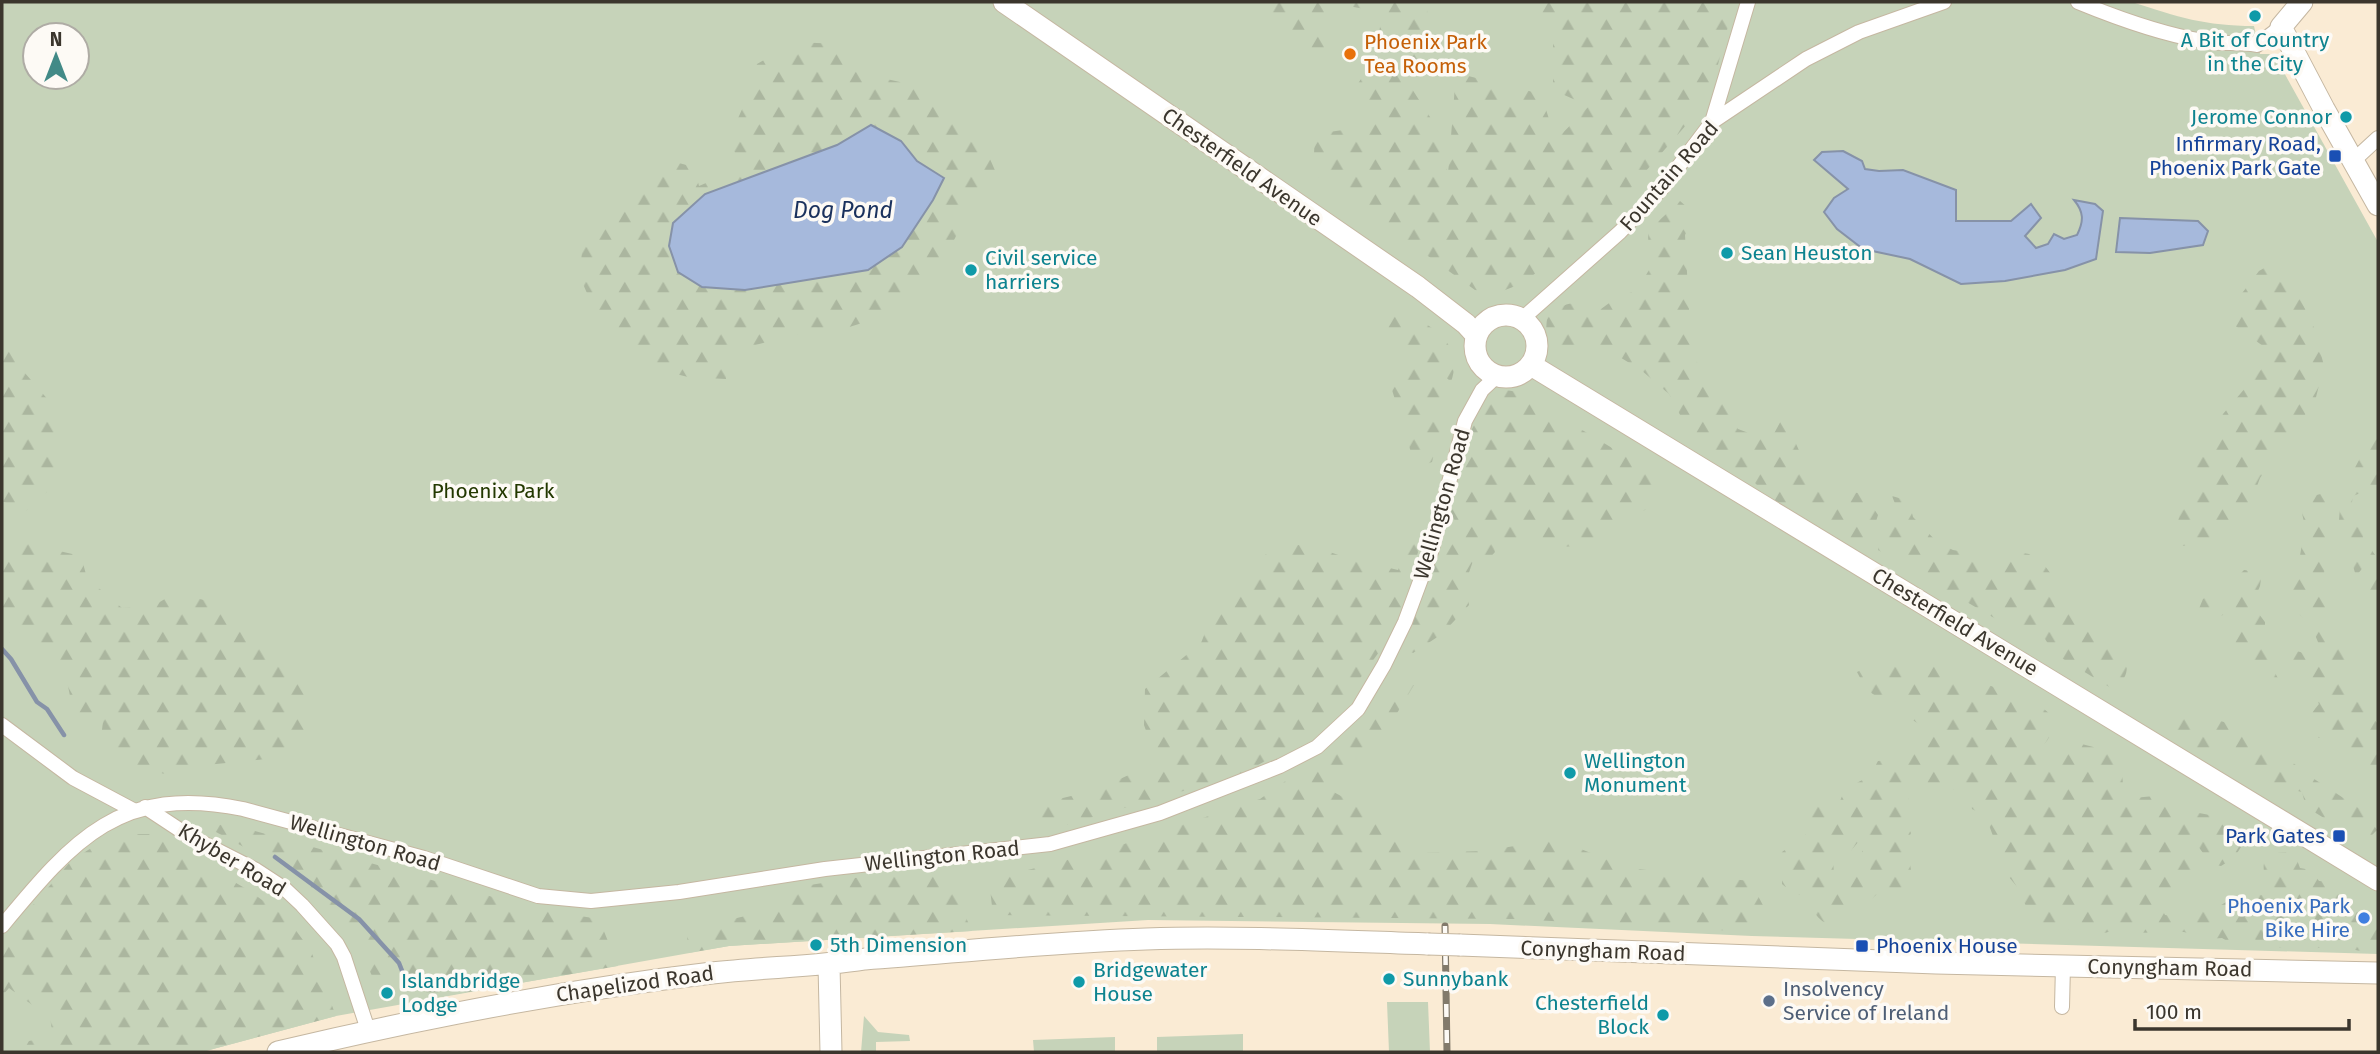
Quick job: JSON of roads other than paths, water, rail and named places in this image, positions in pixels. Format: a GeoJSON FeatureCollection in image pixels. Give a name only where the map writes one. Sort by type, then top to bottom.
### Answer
{"type":"FeatureCollection","features":[{"type":"Feature","properties":{"kind":"main road","name":"Chesterfield Avenue"},"geometry":{"type":"LineString","coordinates":[[1004,2],[1418,287],[1476,335]]}},
{"type":"Feature","properties":{"kind":"main road"},"geometry":{"type":"LineString","coordinates":[[2302,2],[2274,32],[2378,205]]}},
{"type":"Feature","properties":{"kind":"main road"},"geometry":{"type":"LineString","coordinates":[[1505,314],[1522,319],[1535,335],[1536,356],[1531,365],[1516,376],[1497,376],[1480,365],[1476,355],[1476,335],[1488,320],[1496,316],[1505,314]]}},
{"type":"Feature","properties":{"kind":"main road","name":"Chesterfield Avenue"},"geometry":{"type":"LineString","coordinates":[[1531,365],[2378,880]]}},
{"type":"Feature","properties":{"kind":"main road","name":"Conyngham Road"},"geometry":{"type":"LineString","coordinates":[[829,965],[865,959],[1030,944],[1150,939],[1281,939],[2378,973]]}},
{"type":"Feature","properties":{"kind":"main road"},"geometry":{"type":"LineString","coordinates":[[829,965],[831,1052]]}},
{"type":"Feature","properties":{"kind":"main road","name":"Chapelizod Road"},"geometry":{"type":"LineString","coordinates":[[278,1052],[368,1030],[546,997],[683,977],[764,968],[829,965]]}},
{"type":"Feature","properties":{"kind":"street"},"geometry":{"type":"LineString","coordinates":[[1712,122],[1748,2]]}},
{"type":"Feature","properties":{"kind":"street","name":"Fountain Road"},"geometry":{"type":"LineString","coordinates":[[1522,319],[1620,232],[1663,187],[1712,122],[1806,59],[1859,32],[1944,2]]}},
{"type":"Feature","properties":{"kind":"street"},"geometry":{"type":"LineString","coordinates":[[2078,2],[2192,39],[2222,43],[2244,42],[2255,36],[2274,32]]}},
{"type":"Feature","properties":{"kind":"street"},"geometry":{"type":"LineString","coordinates":[[1725,75],[1729,86],[1735,92],[1742,94],[1755,91]]}},
{"type":"Feature","properties":{"kind":"street"},"geometry":{"type":"LineString","coordinates":[[2353,161],[2378,138]]}},
{"type":"Feature","properties":{"kind":"street","name":"Wellington Road"},"geometry":{"type":"LineString","coordinates":[[2,926],[73,846],[100,828],[140,809],[160,803],[218,804],[243,809],[424,858],[538,896],[591,901],[679,892],[825,869],[1051,844],[1160,813],[1280,766],[1317,747],[1358,709],[1384,666],[1405,622],[1432,552],[1465,421],[1482,390],[1497,376]]}},
{"type":"Feature","properties":{"kind":"street","name":"Khyber Road"},"geometry":{"type":"LineString","coordinates":[[2,725],[74,778],[140,809],[256,870],[285,889],[337,944],[368,1030]]}},
{"type":"Feature","properties":{"kind":"street"},"geometry":{"type":"LineString","coordinates":[[2062,1007],[2063,965]]}},
{"type":"Feature","properties":{"kind":"water","name":"Dog Pond"},"geometry":{"type":"Polygon","coordinates":[[[871,125],[901,141],[917,161],[944,178],[902,247],[868,270],[745,290],[702,287],[678,272],[669,246],[673,223],[705,194],[837,145],[871,125]]]}},
{"type":"Feature","properties":{"kind":"water"},"geometry":{"type":"Polygon","coordinates":[[[1843,151],[1862,161],[1865,169],[1903,170],[1956,190],[1956,221],[2011,221],[2031,204],[2041,218],[2025,236],[2036,248],[2048,244],[2054,234],[2064,239],[2077,235],[2082,217],[2074,200],[2095,204],[2103,211],[2096,259],[2065,270],[2005,281],[1961,284],[1910,259],[1863,249],[1837,229],[1824,212],[1834,198],[1848,189],[1814,160],[1822,152],[1843,151]]]}},
{"type":"Feature","properties":{"kind":"water"},"geometry":{"type":"Polygon","coordinates":[[[2120,218],[2198,221],[2208,231],[2203,245],[2150,253],[2116,252],[2120,218]]]}},
{"type":"Feature","properties":{"kind":"waterway"},"geometry":{"type":"LineString","coordinates":[[2,649],[37,702],[47,709],[64,735]]}},
{"type":"Feature","properties":{"kind":"waterway"},"geometry":{"type":"LineString","coordinates":[[275,857],[359,919],[399,963],[408,986]]}},
{"type":"Feature","properties":{"kind":"railway"},"geometry":{"type":"LineString","coordinates":[[1445,926],[1447,1052]]}},
{"type":"Feature","properties":{"kind":"place","name":"A Bit of Country in the City"},"geometry":{"type":"Point","coordinates":[2255,16]}},
{"type":"Feature","properties":{"kind":"place","name":"Phoenix Park Tea Rooms"},"geometry":{"type":"Point","coordinates":[1350,54]}},
{"type":"Feature","properties":{"kind":"place","name":"Jerome Connor"},"geometry":{"type":"Point","coordinates":[2346,117]}},
{"type":"Feature","properties":{"kind":"place","name":"Infirmary Road, Phoenix Park Gate"},"geometry":{"type":"Point","coordinates":[2335,156]}},
{"type":"Feature","properties":{"kind":"place","name":"Sean Heuston"},"geometry":{"type":"Point","coordinates":[1727,253]}},
{"type":"Feature","properties":{"kind":"place","name":"Civil service harriers"},"geometry":{"type":"Point","coordinates":[971,270]}},
{"type":"Feature","properties":{"kind":"place","name":"Wellington Monument"},"geometry":{"type":"Point","coordinates":[1570,773]}},
{"type":"Feature","properties":{"kind":"place","name":"Park Gates"},"geometry":{"type":"Point","coordinates":[2339,836]}},
{"type":"Feature","properties":{"kind":"place","name":"Phoenix Park Bike Hire"},"geometry":{"type":"Point","coordinates":[2364,918]}},
{"type":"Feature","properties":{"kind":"place","name":"5th Dimension"},"geometry":{"type":"Point","coordinates":[816,945]}},
{"type":"Feature","properties":{"kind":"place","name":"Phoenix House"},"geometry":{"type":"Point","coordinates":[1862,946]}},
{"type":"Feature","properties":{"kind":"place","name":"Sunnybank"},"geometry":{"type":"Point","coordinates":[1389,979]}},
{"type":"Feature","properties":{"kind":"place","name":"Bridgewater House"},"geometry":{"type":"Point","coordinates":[1079,982]}},
{"type":"Feature","properties":{"kind":"place","name":"Islandbridge Lodge"},"geometry":{"type":"Point","coordinates":[387,993]}},
{"type":"Feature","properties":{"kind":"place","name":"Insolvency Service of Ireland"},"geometry":{"type":"Point","coordinates":[1769,1001]}},
{"type":"Feature","properties":{"kind":"place","name":"Chesterfield Block"},"geometry":{"type":"Point","coordinates":[1663,1015]}},
{"type":"Feature","properties":{"kind":"park label","name":"Phoenix Park"},"geometry":{"type":"Point","coordinates":[493,491]}}]}
